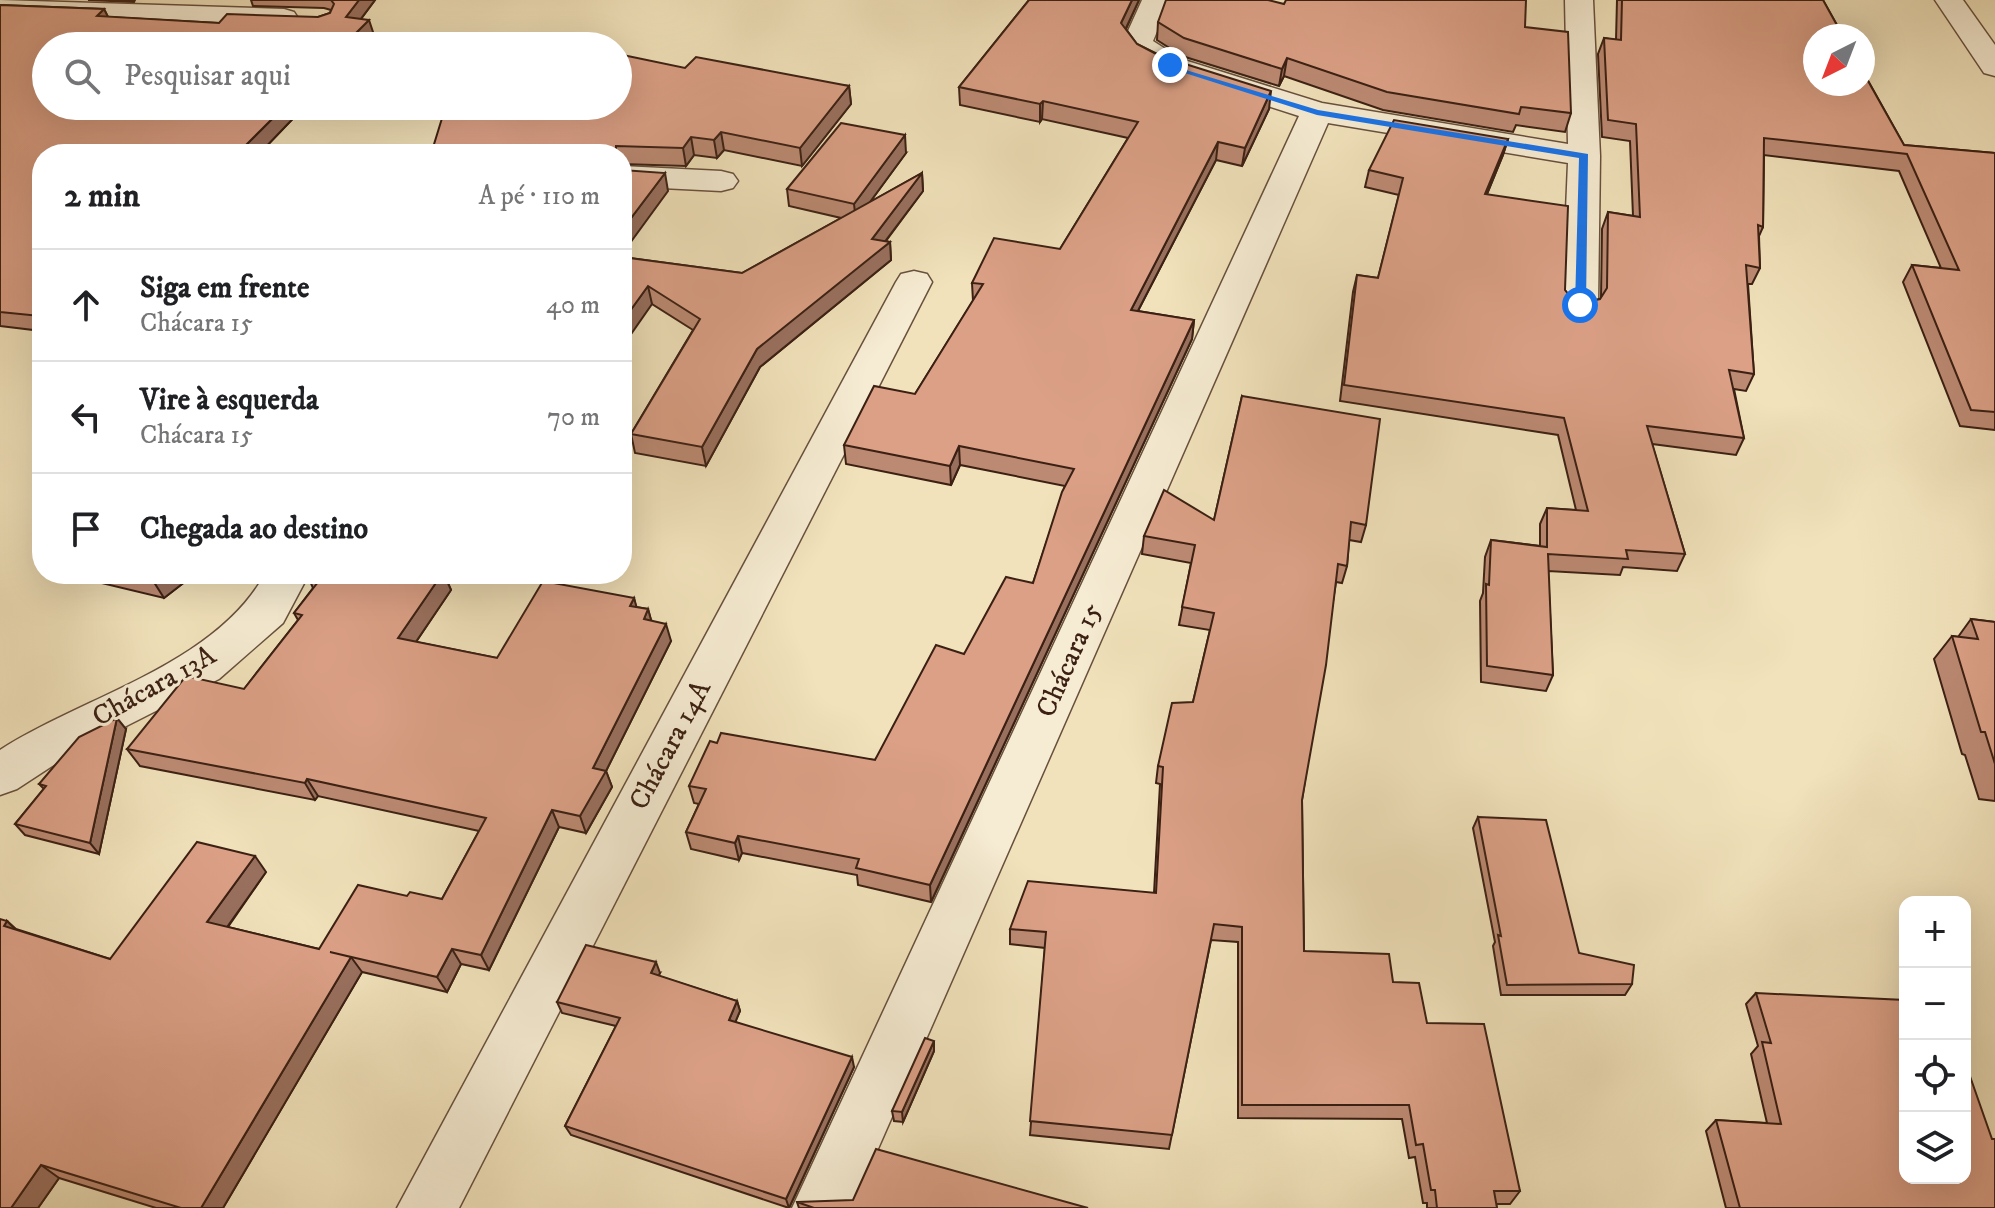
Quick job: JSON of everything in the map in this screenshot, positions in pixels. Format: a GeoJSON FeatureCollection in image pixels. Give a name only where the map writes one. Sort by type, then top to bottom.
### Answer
{"type":"FeatureCollection","features":[{"type":"Feature","properties":{"kind":"street"},"geometry":{"type":"LineString","coordinates":[[1156,0],[1138,42],[1149,54],[1170,65],[1317,112],[1584,156]]}},
{"type":"Feature","properties":{"kind":"street"},"geometry":{"type":"LineString","coordinates":[[1579,0],[1584,156],[1580,305]]}},
{"type":"Feature","properties":{"kind":"street"},"geometry":{"type":"LineString","coordinates":[[1949,0],[1995,67]]}},
{"type":"Feature","properties":{"kind":"street"},"geometry":{"type":"LineString","coordinates":[[0,7],[307,19]]}},
{"type":"Feature","properties":{"kind":"street","name":"Chácara 15"},"geometry":{"type":"LineString","coordinates":[[822,1208],[1317,112]]}},
{"type":"Feature","properties":{"kind":"street"},"geometry":{"type":"LineString","coordinates":[[632,177],[721,181]]}},
{"type":"Feature","properties":{"kind":"street","name":"Chácara 14A"},"geometry":{"type":"LineString","coordinates":[[427,1208],[914,282]]}},
{"type":"Feature","properties":{"kind":"street","name":"Chácara 13A"},"geometry":{"type":"LineString","coordinates":[[0,775],[52,741],[203,666],[267,611],[282,584]]}},
{"type":"Feature","properties":{"kind":"building"},"geometry":{"type":"Polygon","coordinates":[[[331,0],[359,0],[346,17],[369,20],[357,32],[32,32],[32,120],[271,120],[247,144],[32,144],[32,315],[0,312],[0,5],[104,9],[97,16],[219,23],[227,14],[318,17],[330,13],[334,4],[331,0]]]}},
{"type":"Feature","properties":{"kind":"building"},"geometry":{"type":"Polygon","coordinates":[[[1029,0],[1132,0],[1121,23],[1137,44],[1160,56],[1271,91],[1245,148],[1218,142],[1131,310],[1194,320],[930,885],[856,868],[859,859],[738,836],[735,843],[686,832],[706,789],[689,786],[710,741],[717,743],[721,733],[875,760],[936,645],[964,654],[1006,577],[1033,583],[1062,492],[1074,469],[959,446],[950,466],[844,445],[874,386],[915,394],[983,284],[972,283],[994,238],[1060,249],[1138,122],[959,87],[1029,0]]]}},
{"type":"Feature","properties":{"kind":"building"},"geometry":{"type":"Polygon","coordinates":[[[1166,0],[1268,0],[1284,4],[1286,0],[1526,0],[1525,27],[1568,32],[1571,113],[1521,107],[1519,114],[1387,92],[1287,58],[1282,69],[1184,38],[1158,22],[1166,0]]]}},
{"type":"Feature","properties":{"kind":"building"},"geometry":{"type":"Polygon","coordinates":[[[1622,0],[1823,0],[1836,24],[1803,24],[1803,96],[1875,96],[1875,93],[1904,145],[1995,153],[1995,412],[1971,410],[1912,265],[1959,270],[1907,154],[1764,138],[1763,227],[1758,225],[1760,268],[1746,265],[1754,374],[1729,370],[1744,438],[1647,426],[1685,554],[1626,550],[1628,559],[1548,554],[1553,675],[1487,666],[1486,584],[1489,585],[1491,540],[1547,547],[1547,508],[1588,511],[1564,418],[1344,385],[1357,275],[1378,278],[1403,178],[1369,170],[1394,120],[1508,139],[1485,194],[1568,206],[1565,290],[1572,299],[1587,302],[1600,299],[1607,288],[1608,212],[1640,217],[1636,124],[1608,120],[1604,38],[1621,40],[1622,0]]]}},
{"type":"Feature","properties":{"kind":"building"},"geometry":{"type":"Polygon","coordinates":[[[632,57],[685,68],[696,57],[849,86],[800,148],[721,132],[714,140],[691,137],[683,148],[632,146],[632,144],[434,144],[441,120],[632,120],[632,57]]]}},
{"type":"Feature","properties":{"kind":"building"},"geometry":{"type":"Polygon","coordinates":[[[841,123],[905,135],[854,204],[787,189],[841,123]]]}},
{"type":"Feature","properties":{"kind":"building"},"geometry":{"type":"Polygon","coordinates":[[[632,171],[665,173],[632,217],[632,171]]]}},
{"type":"Feature","properties":{"kind":"building"},"geometry":{"type":"Polygon","coordinates":[[[922,173],[872,239],[890,242],[757,349],[702,447],[632,434],[700,319],[648,286],[632,308],[632,258],[742,273],[922,173]]]}},
{"type":"Feature","properties":{"kind":"building"},"geometry":{"type":"Polygon","coordinates":[[[1242,396],[1380,419],[1366,525],[1351,522],[1347,566],[1338,564],[1326,665],[1302,800],[1304,951],[1389,954],[1393,982],[1419,983],[1427,1023],[1484,1024],[1520,1191],[1494,1191],[1497,1208],[1437,1208],[1423,1144],[1416,1145],[1409,1105],[1242,1105],[1242,927],[1214,924],[1172,1135],[1030,1121],[1046,932],[1010,929],[1028,881],[1156,893],[1163,767],[1158,766],[1172,703],[1193,702],[1214,613],[1182,607],[1195,545],[1144,536],[1164,490],[1214,520],[1242,396]]]}},
{"type":"Feature","properties":{"kind":"building"},"geometry":{"type":"Polygon","coordinates":[[[316,584],[435,584],[398,638],[497,658],[541,584],[559,584],[634,598],[630,606],[648,609],[644,619],[666,624],[593,768],[606,771],[580,816],[552,810],[481,955],[452,949],[437,977],[330,952],[351,957],[201,1208],[181,1208],[41,1165],[11,1208],[0,1208],[0,919],[7,921],[4,926],[110,959],[197,842],[255,856],[207,922],[319,949],[358,885],[407,896],[410,892],[442,899],[486,818],[307,779],[305,783],[127,749],[186,676],[244,689],[302,615],[294,613],[316,584]]]}},
{"type":"Feature","properties":{"kind":"building"},"geometry":{"type":"Polygon","coordinates":[[[1971,619],[1995,622],[1995,764],[1985,732],[1981,732],[1952,636],[1978,639],[1971,619]]]}},
{"type":"Feature","properties":{"kind":"building"},"geometry":{"type":"Polygon","coordinates":[[[117,718],[90,843],[15,824],[46,786],[39,784],[79,737],[117,718]]]}},
{"type":"Feature","properties":{"kind":"building"},"geometry":{"type":"Polygon","coordinates":[[[1478,817],[1546,820],[1579,953],[1634,965],[1632,984],[1507,985],[1498,935],[1501,936],[1478,817]]]}},
{"type":"Feature","properties":{"kind":"building"},"geometry":{"type":"Polygon","coordinates":[[[586,945],[656,962],[651,973],[737,1001],[729,1020],[852,1057],[786,1199],[565,1126],[620,1018],[557,1002],[586,945]]]}},
{"type":"Feature","properties":{"kind":"building"},"geometry":{"type":"Polygon","coordinates":[[[1756,993],[1899,1000],[1899,1184],[1971,1184],[1971,1079],[1992,1139],[1995,1139],[1995,1208],[1740,1208],[1716,1120],[1781,1124],[1762,1042],[1771,1043],[1756,993]]]}},
{"type":"Feature","properties":{"kind":"building"},"geometry":{"type":"Polygon","coordinates":[[[925,1038],[934,1041],[902,1112],[892,1111],[925,1038]]]}},
{"type":"Feature","properties":{"kind":"building"},"geometry":{"type":"Polygon","coordinates":[[[876,1149],[1088,1208],[814,1208],[797,1202],[853,1200],[876,1149]]]}},
{"type":"Feature","properties":{"kind":"route"},"geometry":{"type":"LineString","coordinates":[[1170,65],[1317,112],[1584,156],[1580,305]]}}]}
